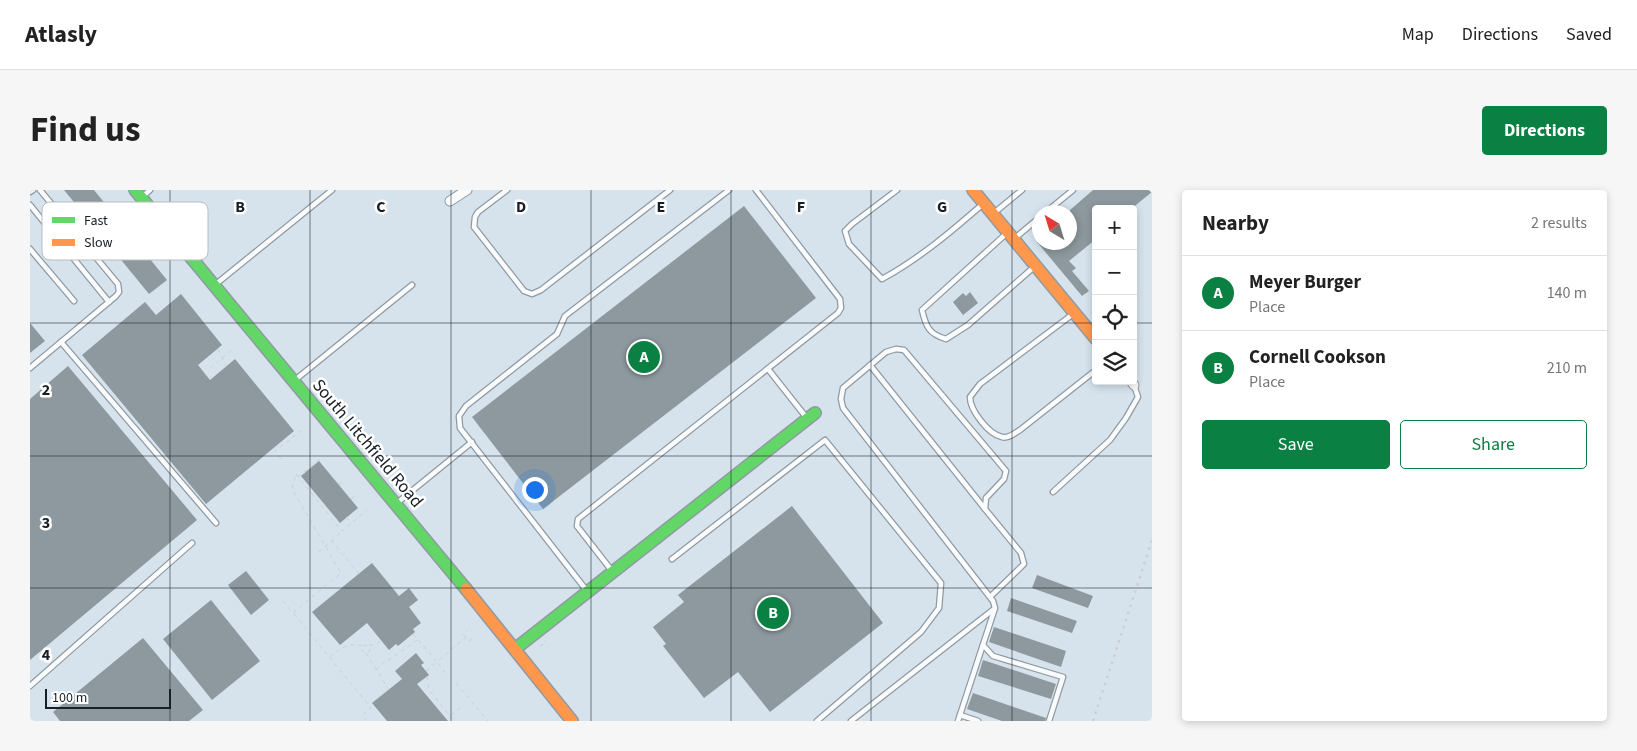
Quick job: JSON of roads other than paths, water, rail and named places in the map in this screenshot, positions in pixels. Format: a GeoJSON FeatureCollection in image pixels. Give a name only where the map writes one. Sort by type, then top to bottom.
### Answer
{"type":"FeatureCollection","features":[{"type":"Feature","properties":{"kind":"main road"},"geometry":{"type":"LineString","coordinates":[[973,190],[1092,334]]}},
{"type":"Feature","properties":{"kind":"main road","name":"South Litchfield Road"},"geometry":{"type":"LineString","coordinates":[[142,192],[150,202]]}},
{"type":"Feature","properties":{"kind":"main road","name":"South Litchfield Road"},"geometry":{"type":"LineString","coordinates":[[194,260],[515,649],[572,721]]}},
{"type":"Feature","properties":{"kind":"main road"},"geometry":{"type":"LineString","coordinates":[[515,649],[811,416]]}},
{"type":"Feature","properties":{"kind":"street"},"geometry":{"type":"LineString","coordinates":[[450,201],[467,190]]}},
{"type":"Feature","properties":{"kind":"lane"},"geometry":{"type":"LineString","coordinates":[[40,190],[50,202]]}},
{"type":"Feature","properties":{"kind":"lane"},"geometry":{"type":"LineString","coordinates":[[214,286],[332,190]]}},
{"type":"Feature","properties":{"kind":"lane"},"geometry":{"type":"LineString","coordinates":[[507,190],[478,212],[475,217],[474,227],[524,291],[532,294],[540,290],[670,190]]}},
{"type":"Feature","properties":{"kind":"lane"},"geometry":{"type":"LineString","coordinates":[[588,592],[460,428],[459,416],[466,406],[557,334],[565,316],[729,190]]}},
{"type":"Feature","properties":{"kind":"lane"},"geometry":{"type":"LineString","coordinates":[[613,572],[577,526],[578,519],[838,314],[841,308],[840,299],[829,282],[756,190]]}},
{"type":"Feature","properties":{"kind":"lane"},"geometry":{"type":"LineString","coordinates":[[897,190],[845,231],[849,244],[882,279],[896,272],[940,240],[984,203]]}},
{"type":"Feature","properties":{"kind":"lane"},"geometry":{"type":"LineString","coordinates":[[993,214],[1022,190]]}},
{"type":"Feature","properties":{"kind":"lane"},"geometry":{"type":"LineString","coordinates":[[1055,205],[1073,190]]}},
{"type":"Feature","properties":{"kind":"lane"},"geometry":{"type":"LineString","coordinates":[[30,205],[42,220]]}},
{"type":"Feature","properties":{"kind":"lane"},"geometry":{"type":"LineString","coordinates":[[1032,223],[1010,236],[922,310],[926,326],[936,336],[946,339],[968,325],[1036,266]]}},
{"type":"Feature","properties":{"kind":"lane"},"geometry":{"type":"LineString","coordinates":[[30,249],[74,301]]}},
{"type":"Feature","properties":{"kind":"lane"},"geometry":{"type":"LineString","coordinates":[[75,260],[109,302]]}},
{"type":"Feature","properties":{"kind":"lane"},"geometry":{"type":"LineString","coordinates":[[30,368],[119,292],[118,284],[98,260]]}},
{"type":"Feature","properties":{"kind":"lane"},"geometry":{"type":"LineString","coordinates":[[294,381],[412,284]]}},
{"type":"Feature","properties":{"kind":"lane"},"geometry":{"type":"LineString","coordinates":[[1074,313],[980,384],[970,397],[970,404],[975,414],[992,433],[1003,438],[1020,430],[1092,373]]}},
{"type":"Feature","properties":{"kind":"lane"},"geometry":{"type":"LineString","coordinates":[[61,342],[216,523]]}},
{"type":"Feature","properties":{"kind":"lane"},"geometry":{"type":"LineString","coordinates":[[958,721],[983,645],[994,608],[994,601],[842,408],[843,388],[886,352],[896,349],[904,350],[1006,471],[1004,479],[986,498],[985,509]]}},
{"type":"Feature","properties":{"kind":"lane"},"geometry":{"type":"LineString","coordinates":[[870,365],[1022,553],[1024,564],[990,596]]}},
{"type":"Feature","properties":{"kind":"lane"},"geometry":{"type":"LineString","coordinates":[[768,369],[811,416]]}},
{"type":"Feature","properties":{"kind":"lane"},"geometry":{"type":"LineString","coordinates":[[1053,492],[1110,440],[1138,398],[1134,385]]}},
{"type":"Feature","properties":{"kind":"lane"},"geometry":{"type":"LineString","coordinates":[[672,559],[825,440],[941,583],[939,608],[921,632],[818,721]]}},
{"type":"Feature","properties":{"kind":"lane"},"geometry":{"type":"LineString","coordinates":[[396,504],[472,442]]}},
{"type":"Feature","properties":{"kind":"lane"},"geometry":{"type":"LineString","coordinates":[[30,686],[192,543]]}},
{"type":"Feature","properties":{"kind":"lane"},"geometry":{"type":"LineString","coordinates":[[851,721],[994,608]]}},
{"type":"Feature","properties":{"kind":"lane"},"geometry":{"type":"LineString","coordinates":[[983,645],[993,656],[1062,678],[1049,721]]}},
{"type":"Feature","properties":{"kind":"lane"},"geometry":{"type":"LineString","coordinates":[[960,715],[978,721]]}},
{"type":"Feature","properties":{"kind":"railway"},"geometry":{"type":"LineString","coordinates":[[1093,721],[1152,540]]}},
{"type":"Feature","properties":{"kind":"place","name":"Meyer Burger"},"geometry":{"type":"Point","coordinates":[644,357]}},
{"type":"Feature","properties":{"kind":"place","name":"Cornell Cookson"},"geometry":{"type":"Point","coordinates":[773,613]}}]}
